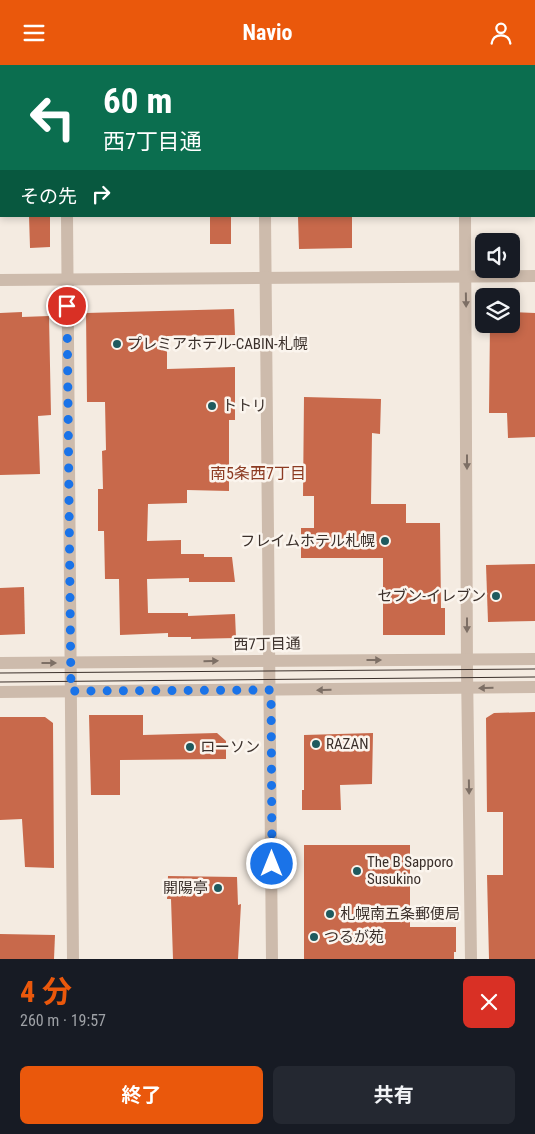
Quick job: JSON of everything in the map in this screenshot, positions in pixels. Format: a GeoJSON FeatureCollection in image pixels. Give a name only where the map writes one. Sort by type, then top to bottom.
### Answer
{"type":"FeatureCollection","features":[{"type":"Feature","properties":{"kind":"street"},"geometry":{"type":"LineString","coordinates":[[67,217],[73,959]]}},
{"type":"Feature","properties":{"kind":"street"},"geometry":{"type":"LineString","coordinates":[[265,217],[271,660],[272,959]]}},
{"type":"Feature","properties":{"kind":"street"},"geometry":{"type":"LineString","coordinates":[[465,217],[467,688],[471,959]]}},
{"type":"Feature","properties":{"kind":"street"},"geometry":{"type":"LineString","coordinates":[[0,280],[535,276]]}},
{"type":"Feature","properties":{"kind":"street","name":"西7丁目通"},"geometry":{"type":"LineString","coordinates":[[0,663],[535,659]]}},
{"type":"Feature","properties":{"kind":"street"},"geometry":{"type":"LineString","coordinates":[[0,692],[535,687]]}},
{"type":"Feature","properties":{"kind":"building"},"geometry":{"type":"Polygon","coordinates":[[[29,217],[50,217],[50,247],[30,248],[29,217]]]}},
{"type":"Feature","properties":{"kind":"building"},"geometry":{"type":"Polygon","coordinates":[[[210,217],[231,217],[231,244],[210,244],[210,217]]]}},
{"type":"Feature","properties":{"kind":"building"},"geometry":{"type":"Polygon","coordinates":[[[298,217],[352,217],[352,248],[299,249],[298,217]]]}},
{"type":"Feature","properties":{"kind":"building"},"geometry":{"type":"Polygon","coordinates":[[[234,309],[235,335],[167,336],[167,369],[235,367],[235,420],[229,420],[229,491],[187,490],[187,503],[148,504],[147,541],[181,540],[181,554],[204,554],[204,557],[232,557],[235,582],[189,582],[189,578],[147,579],[148,613],[188,613],[188,616],[235,614],[236,638],[191,639],[191,637],[168,637],[168,633],[120,635],[119,579],[105,579],[104,531],[98,531],[98,489],[103,489],[102,451],[106,450],[105,402],[87,402],[86,313],[234,309]]]}},
{"type":"Feature","properties":{"kind":"building"},"geometry":{"type":"Polygon","coordinates":[[[22,312],[22,317],[49,316],[51,415],[38,416],[40,474],[0,475],[0,313],[22,312]]]}},
{"type":"Feature","properties":{"kind":"building"},"geometry":{"type":"Polygon","coordinates":[[[520,312],[535,313],[535,437],[508,438],[507,413],[489,413],[490,333],[520,333],[520,312]]]}},
{"type":"Feature","properties":{"kind":"building"},"geometry":{"type":"Polygon","coordinates":[[[304,397],[381,399],[380,434],[372,433],[371,504],[406,504],[406,523],[440,523],[441,608],[445,608],[445,635],[383,635],[383,558],[301,558],[301,528],[314,528],[314,496],[303,496],[304,397]]]}},
{"type":"Feature","properties":{"kind":"building"},"geometry":{"type":"Polygon","coordinates":[[[535,564],[535,621],[488,622],[486,565],[535,564]]]}},
{"type":"Feature","properties":{"kind":"building"},"geometry":{"type":"Polygon","coordinates":[[[24,587],[25,634],[0,635],[0,588],[24,587]]]}},
{"type":"Feature","properties":{"kind":"building"},"geometry":{"type":"Polygon","coordinates":[[[535,712],[535,959],[489,959],[487,875],[503,875],[503,812],[487,812],[486,718],[494,713],[535,712]]]}},
{"type":"Feature","properties":{"kind":"building"},"geometry":{"type":"Polygon","coordinates":[[[89,715],[143,715],[143,735],[217,733],[226,741],[226,759],[120,760],[120,795],[91,795],[89,715]]]}},
{"type":"Feature","properties":{"kind":"building"},"geometry":{"type":"Polygon","coordinates":[[[0,717],[45,717],[53,723],[54,868],[25,867],[22,819],[0,820],[0,717]]]}},
{"type":"Feature","properties":{"kind":"building"},"geometry":{"type":"Polygon","coordinates":[[[373,733],[372,784],[340,785],[341,810],[302,810],[304,735],[373,733]]]}},
{"type":"Feature","properties":{"kind":"building"},"geometry":{"type":"Polygon","coordinates":[[[304,845],[410,845],[410,927],[456,927],[456,952],[454,952],[454,959],[304,959],[304,845]]]}},
{"type":"Feature","properties":{"kind":"building"},"geometry":{"type":"Polygon","coordinates":[[[168,876],[237,877],[238,905],[241,904],[238,959],[173,959],[171,899],[167,899],[168,876]]]}},
{"type":"Feature","properties":{"kind":"building"},"geometry":{"type":"Polygon","coordinates":[[[0,934],[55,935],[54,959],[0,959],[0,934]]]}},
{"type":"Feature","properties":{"kind":"tram line"},"geometry":{"type":"LineString","coordinates":[[0,673],[535,669]]}},
{"type":"Feature","properties":{"kind":"tram line"},"geometry":{"type":"LineString","coordinates":[[0,682],[535,677]]}},
{"type":"Feature","properties":{"kind":"place","name":"プレミアホテル-CABIN-札幌"},"geometry":{"type":"Point","coordinates":[117,344]}},
{"type":"Feature","properties":{"kind":"place","name":"トトリ"},"geometry":{"type":"Point","coordinates":[212,406]}},
{"type":"Feature","properties":{"kind":"place","name":"フレイムホテル札幌"},"geometry":{"type":"Point","coordinates":[385,541]}},
{"type":"Feature","properties":{"kind":"place","name":"セブン-イレブン"},"geometry":{"type":"Point","coordinates":[496,596]}},
{"type":"Feature","properties":{"kind":"place","name":"RAZAN"},"geometry":{"type":"Point","coordinates":[316,744]}},
{"type":"Feature","properties":{"kind":"place","name":"ローソン"},"geometry":{"type":"Point","coordinates":[190,747]}},
{"type":"Feature","properties":{"kind":"place","name":"The B Sapporo Susukino"},"geometry":{"type":"Point","coordinates":[357,871]}},
{"type":"Feature","properties":{"kind":"place","name":"開陽亭"},"geometry":{"type":"Point","coordinates":[218,888]}},
{"type":"Feature","properties":{"kind":"place","name":"札幌南五条郵便局"},"geometry":{"type":"Point","coordinates":[330,914]}},
{"type":"Feature","properties":{"kind":"place","name":"つるが苑"},"geometry":{"type":"Point","coordinates":[314,937]}},
{"type":"Feature","properties":{"kind":"district","name":"南5条西7丁目"},"geometry":{"type":"Point","coordinates":[258,473]}},
{"type":"Feature","properties":{"kind":"route"},"geometry":{"type":"LineString","coordinates":[[67,306],[71,691],[271,690],[272,864]]}}]}
